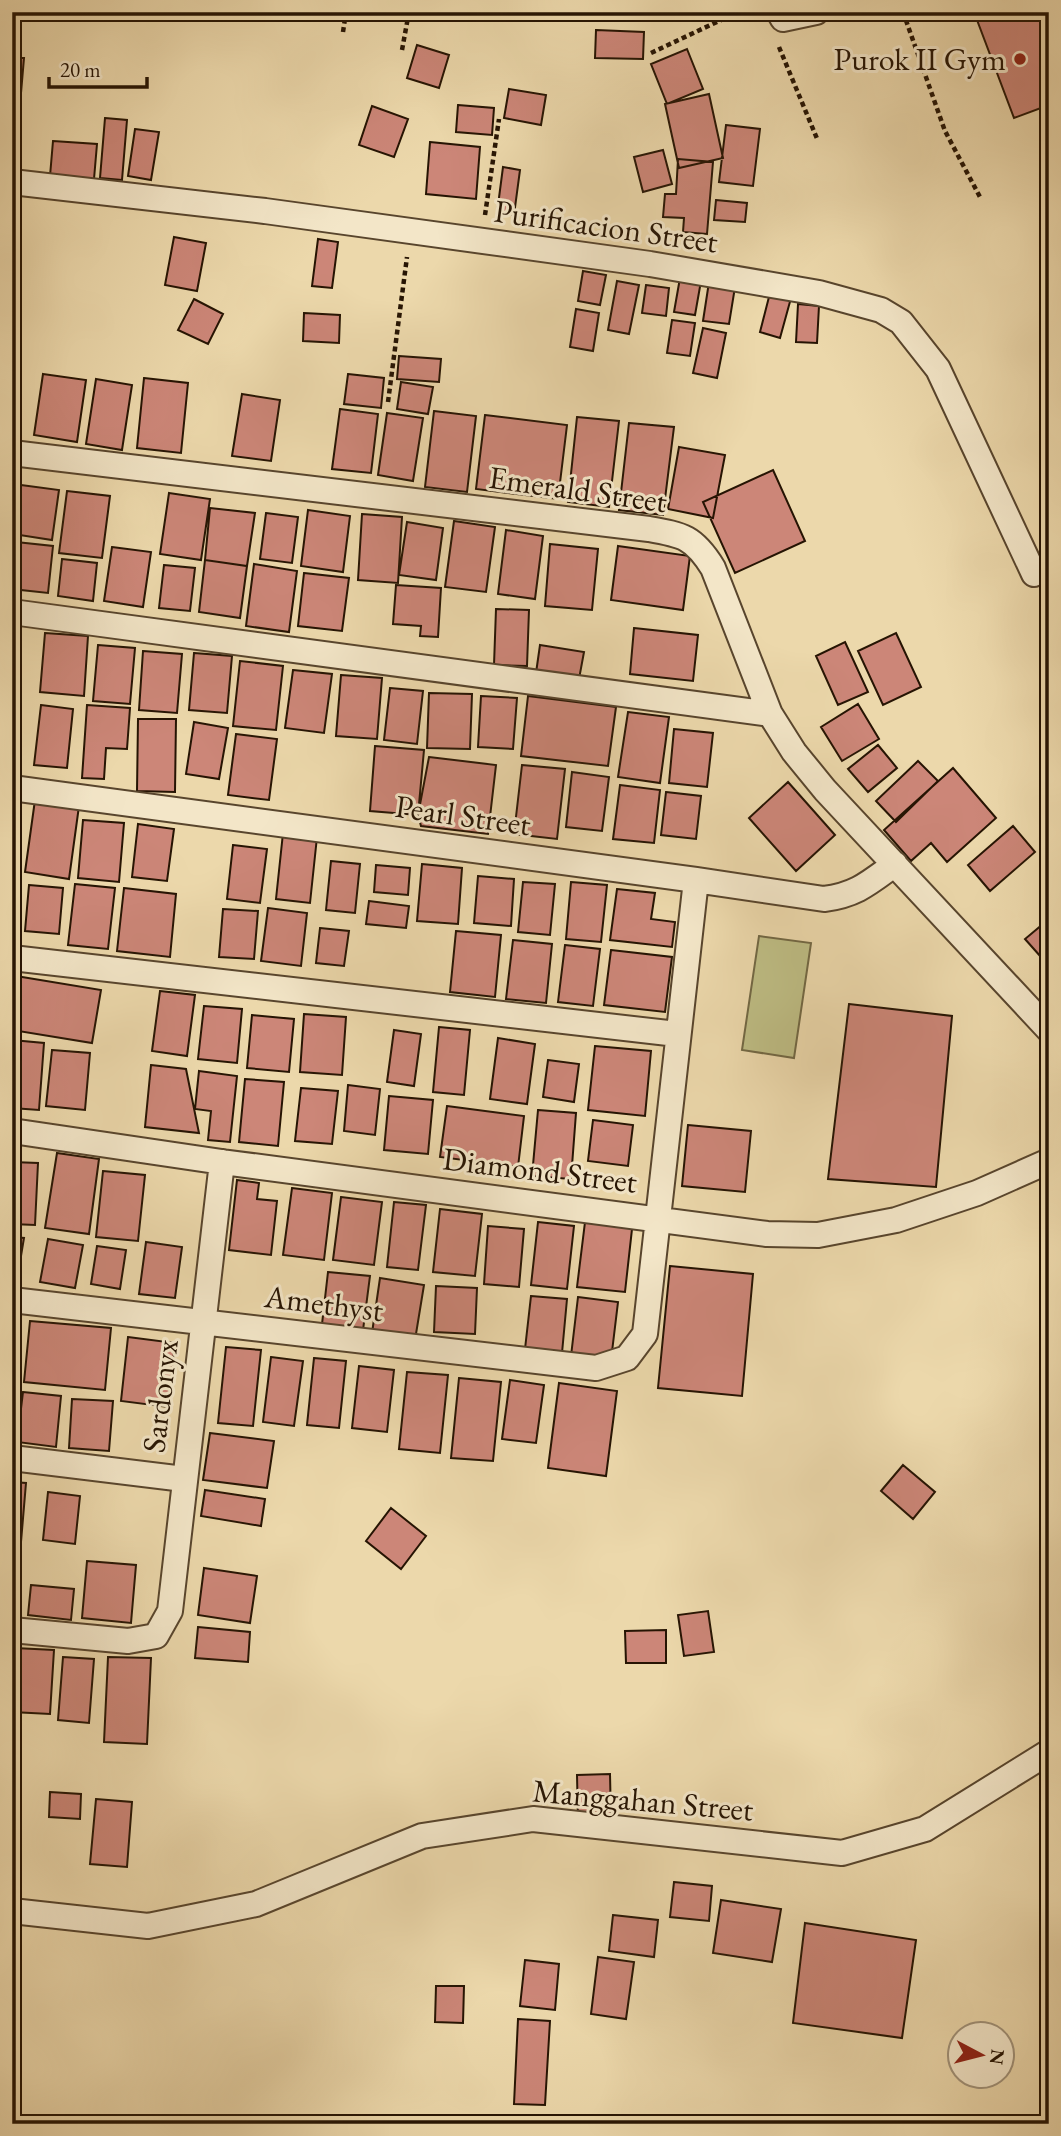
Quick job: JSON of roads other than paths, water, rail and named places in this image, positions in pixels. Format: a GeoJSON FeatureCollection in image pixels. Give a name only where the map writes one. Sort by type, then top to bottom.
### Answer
{"type":"FeatureCollection","features":[{"type":"Feature","properties":{"kind":"street"},"geometry":{"type":"LineString","coordinates":[[781,16],[817,12]]}},
{"type":"Feature","properties":{"kind":"street","name":"Purificacion Street"},"geometry":{"type":"LineString","coordinates":[[12,182],[265,211],[650,264],[819,293],[881,310],[901,322],[938,369],[1034,574]]}},
{"type":"Feature","properties":{"kind":"street","name":"Emerald Street"},"geometry":{"type":"LineString","coordinates":[[12,453],[635,527],[687,538],[701,549],[713,568],[770,714],[794,752],[825,790],[1049,1030]]}},
{"type":"Feature","properties":{"kind":"street"},"geometry":{"type":"LineString","coordinates":[[12,612],[770,714]]}},
{"type":"Feature","properties":{"kind":"street","name":"Pearl Street"},"geometry":{"type":"LineString","coordinates":[[12,788],[696,880],[824,900],[844,897],[861,890],[895,864]]}},
{"type":"Feature","properties":{"kind":"street"},"geometry":{"type":"LineString","coordinates":[[658,1219],[696,880]]}},
{"type":"Feature","properties":{"kind":"street"},"geometry":{"type":"LineString","coordinates":[[12,958],[677,1034]]}},
{"type":"Feature","properties":{"kind":"street","name":"Diamond Street"},"geometry":{"type":"LineString","coordinates":[[12,1131],[222,1162],[767,1234],[818,1235],[896,1220],[977,1193],[1049,1161]]}},
{"type":"Feature","properties":{"kind":"street","name":"Sardonyx"},"geometry":{"type":"LineString","coordinates":[[12,1630],[128,1641],[156,1636],[170,1611],[222,1162]]}},
{"type":"Feature","properties":{"kind":"street","name":"Amethyst"},"geometry":{"type":"LineString","coordinates":[[12,1300],[596,1368],[627,1359],[645,1334],[658,1219]]}},
{"type":"Feature","properties":{"kind":"street"},"geometry":{"type":"LineString","coordinates":[[12,1458],[184,1479]]}},
{"type":"Feature","properties":{"kind":"street","name":"Manggahan Street"},"geometry":{"type":"LineString","coordinates":[[12,1911],[148,1926],[256,1904],[422,1836],[533,1819],[842,1853],[926,1829],[1049,1752]]}},
{"type":"Feature","properties":{"kind":"place","name":"Purok II Gym"},"geometry":{"type":"Point","coordinates":[1020,59]}}]}
